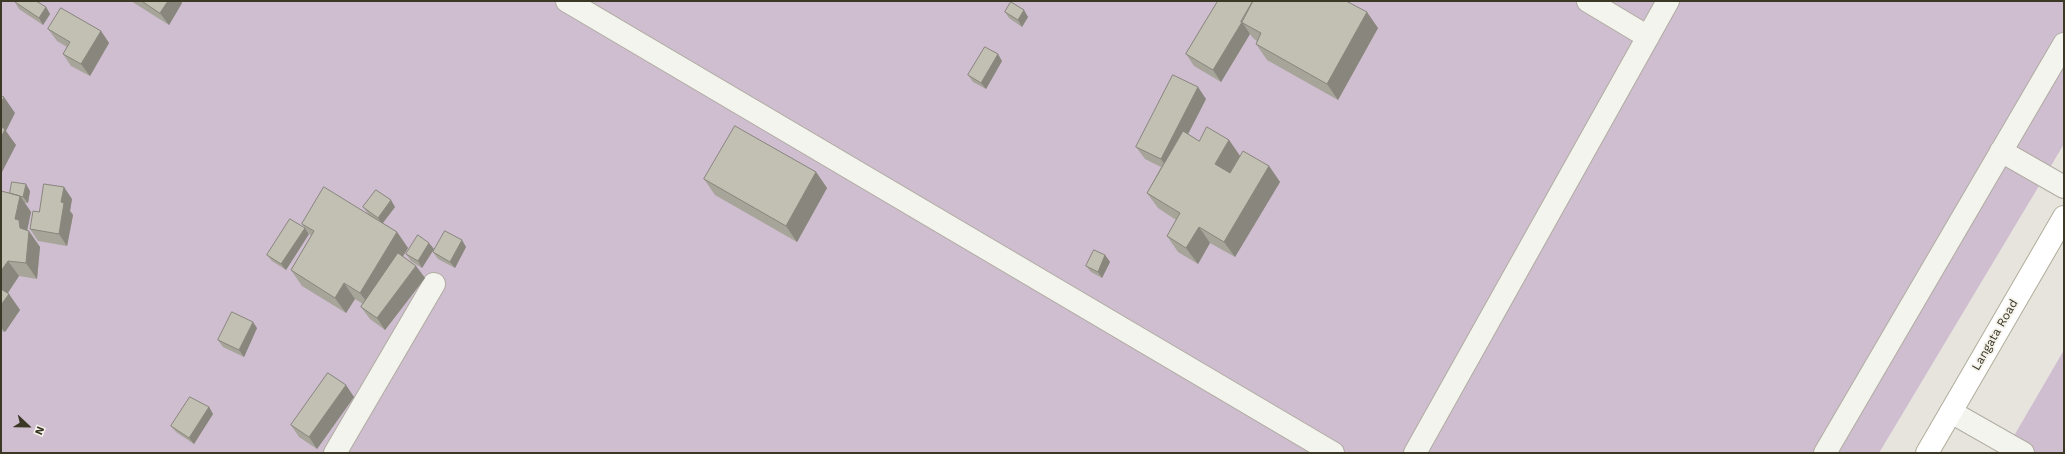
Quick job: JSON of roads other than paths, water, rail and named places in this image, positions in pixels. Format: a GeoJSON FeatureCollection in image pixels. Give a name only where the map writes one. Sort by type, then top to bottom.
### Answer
{"type":"FeatureCollection","features":[{"type":"Feature","properties":{"kind":"main road","name":"Langata Road"},"geometry":{"type":"LineString","coordinates":[[1927,453],[2064,217]]}},
{"type":"Feature","properties":{"kind":"street"},"geometry":{"type":"LineString","coordinates":[[567,1],[1333,453]]}},
{"type":"Feature","properties":{"kind":"street"},"geometry":{"type":"LineString","coordinates":[[1588,1],[1648,36]]}},
{"type":"Feature","properties":{"kind":"street"},"geometry":{"type":"LineString","coordinates":[[1415,453],[1668,1]]}},
{"type":"Feature","properties":{"kind":"street"},"geometry":{"type":"LineString","coordinates":[[1825,453],[2064,44]]}},
{"type":"Feature","properties":{"kind":"street"},"geometry":{"type":"LineString","coordinates":[[2001,151],[2064,187]]}},
{"type":"Feature","properties":{"kind":"street"},"geometry":{"type":"LineString","coordinates":[[336,453],[434,284]]}},
{"type":"Feature","properties":{"kind":"street"},"geometry":{"type":"LineString","coordinates":[[1951,412],[2023,453]]}}]}
